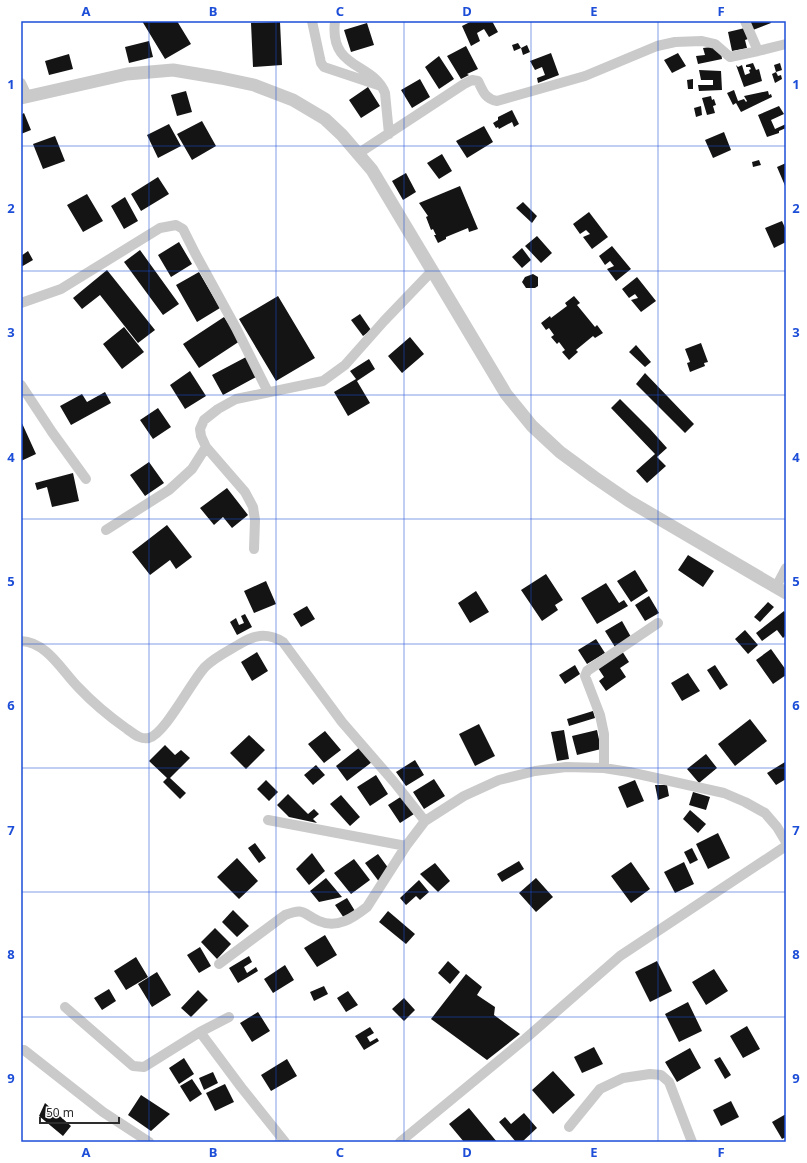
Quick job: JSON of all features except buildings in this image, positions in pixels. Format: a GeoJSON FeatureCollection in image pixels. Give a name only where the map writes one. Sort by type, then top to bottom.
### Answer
{"type":"FeatureCollection","features":[{"type":"Feature","properties":{"kind":"street"},"geometry":{"type":"LineString","coordinates":[[312,21],[321,63],[324,67],[383,87]]}},
{"type":"Feature","properties":{"kind":"street"},"geometry":{"type":"LineString","coordinates":[[335,21],[337,44],[342,54],[377,80],[383,87],[385,93],[388,134]]}},
{"type":"Feature","properties":{"kind":"street"},"geometry":{"type":"LineString","coordinates":[[745,21],[758,51]]}},
{"type":"Feature","properties":{"kind":"street"},"geometry":{"type":"LineString","coordinates":[[359,153],[472,80],[478,81],[486,97],[497,101],[585,76],[657,46],[669,43],[702,41],[715,44],[730,57],[786,44]]}},
{"type":"Feature","properties":{"kind":"street"},"geometry":{"type":"LineString","coordinates":[[21,83],[24,97],[127,74],[173,70],[254,85],[293,100],[324,119],[359,153],[372,170],[506,394],[532,426],[560,452],[629,501],[781,590],[786,568]]}},
{"type":"Feature","properties":{"kind":"street"},"geometry":{"type":"LineString","coordinates":[[21,303],[61,289],[160,228],[176,225],[183,228],[268,392]]}},
{"type":"Feature","properties":{"kind":"street"},"geometry":{"type":"LineString","coordinates":[[254,549],[255,520],[252,507],[245,492],[206,447],[201,436],[200,429],[204,420],[218,409],[236,399],[323,381],[345,365],[384,321],[432,271]]}},
{"type":"Feature","properties":{"kind":"street"},"geometry":{"type":"LineString","coordinates":[[21,385],[52,432],[86,479]]}},
{"type":"Feature","properties":{"kind":"street"},"geometry":{"type":"LineString","coordinates":[[106,530],[169,490],[192,469],[206,447]]}},
{"type":"Feature","properties":{"kind":"street"},"geometry":{"type":"LineString","coordinates":[[604,768],[604,734],[600,715],[585,673],[658,623]]}},
{"type":"Feature","properties":{"kind":"street"},"geometry":{"type":"LineString","coordinates":[[21,641],[32,642],[45,651],[78,687],[111,717],[139,737],[146,739],[153,737],[164,725],[205,667],[222,654],[248,639],[261,636],[273,636],[283,642],[342,722],[394,782],[425,821]]}},
{"type":"Feature","properties":{"kind":"street"},"geometry":{"type":"LineString","coordinates":[[219,964],[285,915],[295,911],[304,911],[318,921],[328,924],[344,922],[359,914],[367,908],[406,846],[425,821],[464,796],[499,780],[534,771],[566,767],[604,768],[724,793],[745,802],[765,814],[777,827],[786,842]]}},
{"type":"Feature","properties":{"kind":"street"},"geometry":{"type":"LineString","coordinates":[[268,820],[406,846]]}},
{"type":"Feature","properties":{"kind":"street"},"geometry":{"type":"LineString","coordinates":[[400,1142],[525,1039],[620,956],[786,846]]}},
{"type":"Feature","properties":{"kind":"street"},"geometry":{"type":"LineString","coordinates":[[65,1007],[133,1066],[140,1067],[144,1067],[200,1032],[229,1017]]}},
{"type":"Feature","properties":{"kind":"street"},"geometry":{"type":"LineString","coordinates":[[200,1032],[240,1087],[285,1142]]}},
{"type":"Feature","properties":{"kind":"street"},"geometry":{"type":"LineString","coordinates":[[22,1049],[103,1112],[149,1142]]}},
{"type":"Feature","properties":{"kind":"street"},"geometry":{"type":"LineString","coordinates":[[569,1128],[600,1089],[623,1078],[650,1074],[661,1075],[669,1082],[692,1142]]}}]}
